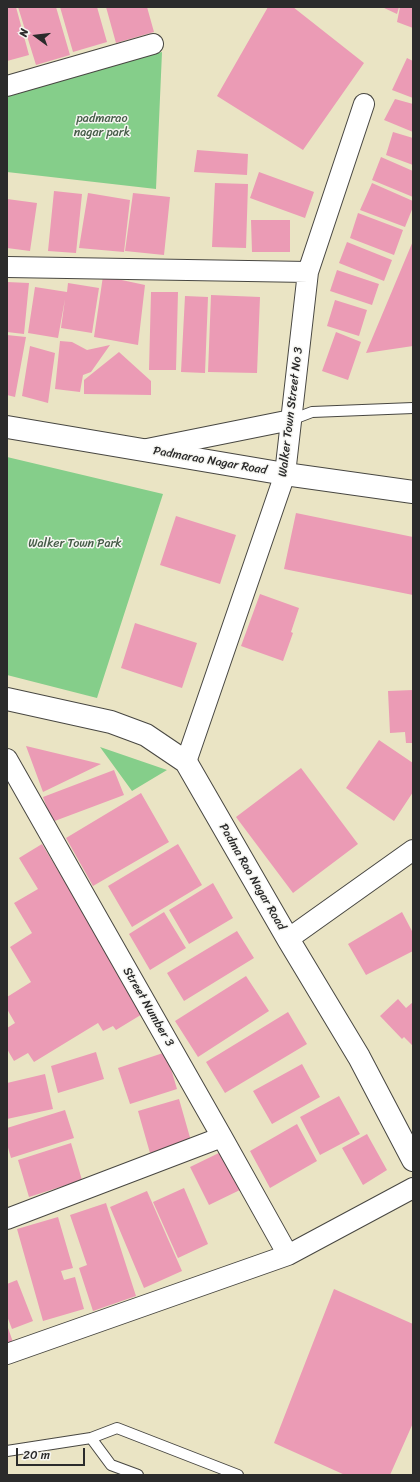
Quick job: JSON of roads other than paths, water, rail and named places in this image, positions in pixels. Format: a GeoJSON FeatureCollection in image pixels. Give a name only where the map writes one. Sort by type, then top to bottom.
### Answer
{"type":"FeatureCollection","features":[{"type":"Feature","properties":{"kind":"main road","name":"Padmarao Nagar Road"},"geometry":{"type":"LineString","coordinates":[[7,427],[285,474],[413,492]]}},
{"type":"Feature","properties":{"kind":"main road","name":"Padma Rao Nagar Road"},"geometry":{"type":"LineString","coordinates":[[7,699],[111,722],[146,735],[186,762],[288,940],[359,1058],[413,1160]]}},
{"type":"Feature","properties":{"kind":"street"},"geometry":{"type":"LineString","coordinates":[[7,86],[152,44]]}},
{"type":"Feature","properties":{"kind":"street","name":"Walker Town Street No 3"},"geometry":{"type":"LineString","coordinates":[[186,762],[285,474],[308,272],[364,104]]}},
{"type":"Feature","properties":{"kind":"street"},"geometry":{"type":"LineString","coordinates":[[7,267],[308,272]]}},
{"type":"Feature","properties":{"kind":"street"},"geometry":{"type":"LineString","coordinates":[[143,450],[291,420]]}},
{"type":"Feature","properties":{"kind":"street","name":"Street Number 3"},"geometry":{"type":"LineString","coordinates":[[7,758],[288,1255]]}},
{"type":"Feature","properties":{"kind":"street"},"geometry":{"type":"LineString","coordinates":[[288,940],[413,850]]}},
{"type":"Feature","properties":{"kind":"street"},"geometry":{"type":"LineString","coordinates":[[7,1219],[222,1137]]}},
{"type":"Feature","properties":{"kind":"street"},"geometry":{"type":"LineString","coordinates":[[7,1354],[288,1255],[413,1188]]}},
{"type":"Feature","properties":{"kind":"lane"},"geometry":{"type":"LineString","coordinates":[[291,420],[312,412],[413,408]]}},
{"type":"Feature","properties":{"kind":"lane"},"geometry":{"type":"LineString","coordinates":[[7,1451],[91,1438],[117,1428],[238,1475]]}},
{"type":"Feature","properties":{"kind":"lane"},"geometry":{"type":"LineString","coordinates":[[91,1438],[111,1465],[138,1475]]}},
{"type":"Feature","properties":{"kind":"park label","name":"padmarao nagar park"},"geometry":{"type":"Point","coordinates":[102,126]}},
{"type":"Feature","properties":{"kind":"park label","name":"Walker Town Park"},"geometry":{"type":"Point","coordinates":[75,544]}}]}
